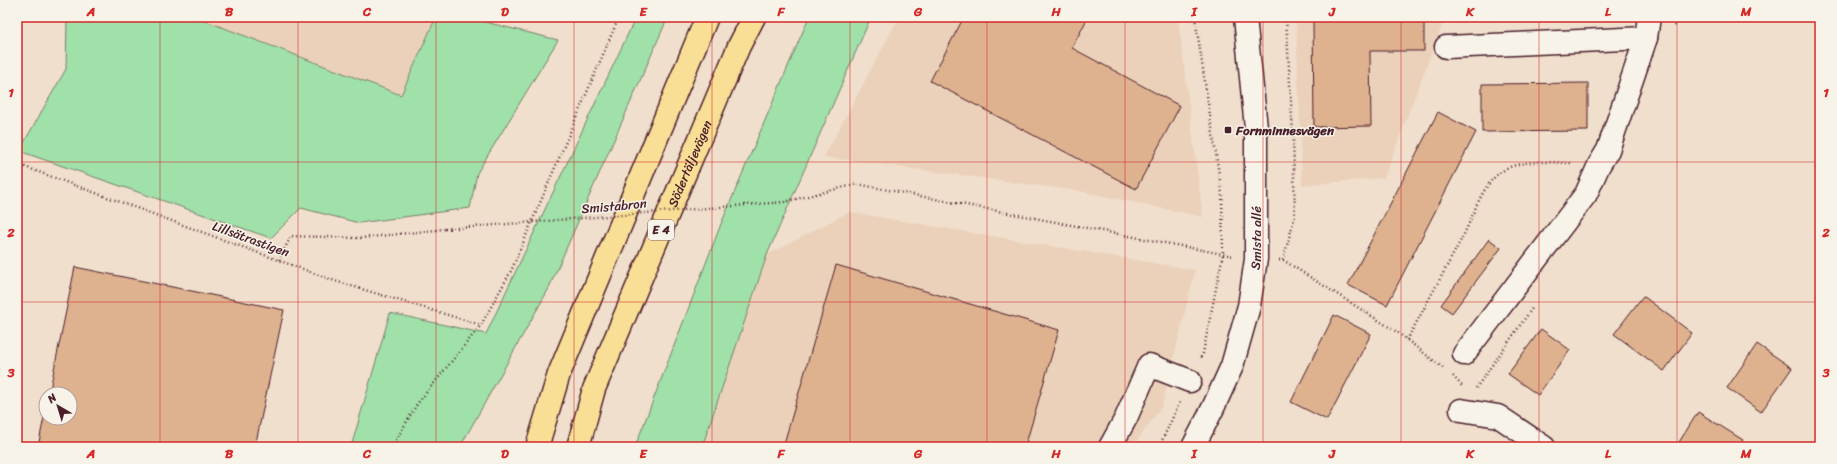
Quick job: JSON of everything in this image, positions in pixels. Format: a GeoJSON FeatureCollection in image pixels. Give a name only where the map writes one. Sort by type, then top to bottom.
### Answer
{"type":"FeatureCollection","features":[{"type":"Feature","properties":{"kind":"highway"},"geometry":{"type":"LineString","coordinates":[[537,447],[559,374],[707,17]]}},
{"type":"Feature","properties":{"kind":"highway","name":"Södertäljevägen"},"geometry":{"type":"LineString","coordinates":[[578,447],[594,389],[739,46],[754,17]]}},
{"type":"Feature","properties":{"kind":"street","name":"Smista allé"},"geometry":{"type":"LineString","coordinates":[[1193,447],[1232,366],[1249,306],[1256,259],[1256,128],[1245,17]]}},
{"type":"Feature","properties":{"kind":"street"},"geometry":{"type":"LineString","coordinates":[[1464,354],[1586,194],[1599,165],[1608,150],[1646,38],[1650,17]]}},
{"type":"Feature","properties":{"kind":"street"},"geometry":{"type":"LineString","coordinates":[[1446,47],[1646,38]]}},
{"type":"Feature","properties":{"kind":"street"},"geometry":{"type":"LineString","coordinates":[[1110,447],[1126,418],[1149,366],[1190,381]]}},
{"type":"Feature","properties":{"kind":"street"},"geometry":{"type":"LineString","coordinates":[[1461,410],[1498,416],[1544,447]]}},
{"type":"Feature","properties":{"kind":"path"},"geometry":{"type":"LineString","coordinates":[[392,447],[417,404],[481,325],[511,271],[619,17]]}},
{"type":"Feature","properties":{"kind":"path"},"geometry":{"type":"LineString","coordinates":[[1159,447],[1203,353],[1223,254],[1222,194],[1196,17]]}},
{"type":"Feature","properties":{"kind":"path"},"geometry":{"type":"LineString","coordinates":[[1286,17],[1293,135],[1295,216],[1283,260],[1407,340],[1445,369]]}},
{"type":"Feature","properties":{"kind":"path"},"geometry":{"type":"LineString","coordinates":[[1407,340],[1463,236],[1482,197],[1495,176],[1505,169],[1522,162],[1599,165]]}},
{"type":"Feature","properties":{"kind":"path","name":"Lillsätrastigen"},"geometry":{"type":"LineString","coordinates":[[17,164],[335,281],[481,325]]}},
{"type":"Feature","properties":{"kind":"path","name":"Smistabron"},"geometry":{"type":"LineString","coordinates":[[279,260],[292,236],[361,238],[445,229],[784,202],[857,184],[1223,254],[1256,259],[1283,260]]}},
{"type":"Feature","properties":{"kind":"path"},"geometry":{"type":"LineString","coordinates":[[1451,374],[1463,387],[1461,410]]}},
{"type":"Feature","properties":{"kind":"shaded area"},"geometry":{"type":"Polygon","coordinates":[[[195,17],[436,17],[401,95],[195,17]]]}},
{"type":"Feature","properties":{"kind":"shaded area"},"geometry":{"type":"Polygon","coordinates":[[[465,17],[491,17],[488,22],[465,17]]]}},
{"type":"Feature","properties":{"kind":"shaded area"},"geometry":{"type":"Polygon","coordinates":[[[899,17],[1178,17],[1203,217],[1079,191],[824,157],[899,17]]]}},
{"type":"Feature","properties":{"kind":"shaded area"},"geometry":{"type":"Polygon","coordinates":[[[1296,17],[1585,17],[1443,23],[1384,178],[1302,185],[1296,17]]]}},
{"type":"Feature","properties":{"kind":"shaded area"},"geometry":{"type":"Polygon","coordinates":[[[849,212],[1195,270],[1162,406],[1133,447],[702,447],[767,255],[849,212]]]}},
{"type":"Feature","properties":{"kind":"green space"},"geometry":{"type":"Polygon","coordinates":[[[67,17],[195,17],[401,95],[436,17],[465,17],[558,40],[477,173],[470,208],[359,223],[301,208],[271,238],[19,151],[66,69],[67,17]]]}},
{"type":"Feature","properties":{"kind":"green space"},"geometry":{"type":"Polygon","coordinates":[[[636,17],[668,17],[548,290],[460,447],[351,447],[390,313],[486,334],[636,17]]]}},
{"type":"Feature","properties":{"kind":"green space"},"geometry":{"type":"Polygon","coordinates":[[[809,17],[871,17],[767,255],[702,447],[635,447],[721,224],[809,17]]]}},
{"type":"Feature","properties":{"kind":"building"},"geometry":{"type":"Polygon","coordinates":[[[964,17],[1088,17],[1072,48],[1180,106],[1136,189],[930,81],[964,17]]]}},
{"type":"Feature","properties":{"kind":"building"},"geometry":{"type":"Polygon","coordinates":[[[1313,17],[1424,17],[1424,51],[1370,51],[1371,126],[1314,127],[1313,17]]]}},
{"type":"Feature","properties":{"kind":"building"},"geometry":{"type":"Polygon","coordinates":[[[1588,83],[1588,131],[1482,132],[1482,84],[1588,83]]]}},
{"type":"Feature","properties":{"kind":"building"},"geometry":{"type":"Polygon","coordinates":[[[1438,112],[1476,132],[1387,305],[1348,285],[1438,112]]]}},
{"type":"Feature","properties":{"kind":"building"},"geometry":{"type":"Polygon","coordinates":[[[1489,239],[1501,248],[1452,313],[1441,305],[1489,239]]]}},
{"type":"Feature","properties":{"kind":"building"},"geometry":{"type":"Polygon","coordinates":[[[836,265],[1059,330],[1025,447],[783,447],[836,265]]]}},
{"type":"Feature","properties":{"kind":"building"},"geometry":{"type":"Polygon","coordinates":[[[75,267],[284,310],[255,447],[38,447],[42,426],[78,426],[78,386],[51,386],[75,267]]]}},
{"type":"Feature","properties":{"kind":"building"},"geometry":{"type":"Polygon","coordinates":[[[1643,296],[1692,333],[1664,371],[1614,334],[1643,296]]]}},
{"type":"Feature","properties":{"kind":"building"},"geometry":{"type":"Polygon","coordinates":[[[1334,315],[1371,334],[1327,420],[1291,402],[1334,315]]]}},
{"type":"Feature","properties":{"kind":"building"},"geometry":{"type":"Polygon","coordinates":[[[1541,329],[1570,350],[1538,395],[1508,374],[1541,329]]]}},
{"type":"Feature","properties":{"kind":"building"},"geometry":{"type":"Polygon","coordinates":[[[1757,344],[1792,368],[1761,412],[1727,388],[1757,344]]]}},
{"type":"Feature","properties":{"kind":"building"},"geometry":{"type":"Polygon","coordinates":[[[1698,412],[1743,440],[1738,447],[1676,447],[1698,412]]]}},
{"type":"Feature","properties":{"kind":"place","name":"Fornminnesvägen"},"geometry":{"type":"Point","coordinates":[1228,130]}}]}
